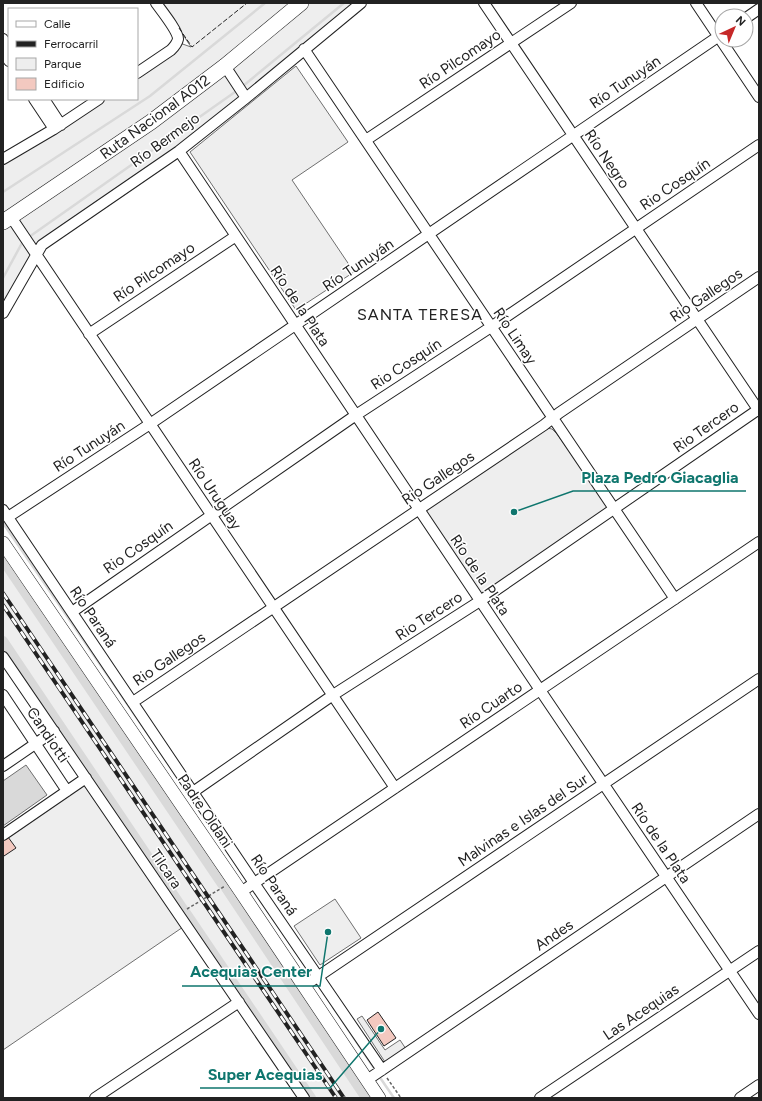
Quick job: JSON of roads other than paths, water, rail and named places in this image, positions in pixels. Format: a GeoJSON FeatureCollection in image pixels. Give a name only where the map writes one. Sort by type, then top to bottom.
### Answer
{"type":"FeatureCollection","features":[{"type":"Feature","properties":{"kind":"highway","name":"Ruta Nacional A012"},"geometry":{"type":"LineString","coordinates":[[7,220],[151,122],[225,66],[301,3]]}},
{"type":"Feature","properties":{"kind":"main road","name":"Padre Oldani"},"geometry":{"type":"LineString","coordinates":[[3,543],[241,892],[379,1098]]}},
{"type":"Feature","properties":{"kind":"street"},"geometry":{"type":"LineString","coordinates":[[138,72],[171,50],[177,42],[178,37],[175,31],[156,3]]}},
{"type":"Feature","properties":{"kind":"street","name":"Río Bermejo"},"geometry":{"type":"LineString","coordinates":[[3,313],[42,245],[179,151],[361,3]]}},
{"type":"Feature","properties":{"kind":"street","name":"Río Negro"},"geometry":{"type":"LineString","coordinates":[[484,3],[759,410]]}},
{"type":"Feature","properties":{"kind":"street","name":"Río Pilcomayo"},"geometry":{"type":"LineString","coordinates":[[366,140],[571,3]]}},
{"type":"Feature","properties":{"kind":"street"},"geometry":{"type":"LineString","coordinates":[[696,3],[714,27]]}},
{"type":"Feature","properties":{"kind":"street","name":"Río Tunuyán"},"geometry":{"type":"LineString","coordinates":[[5,513],[150,424],[714,39]]}},
{"type":"Feature","properties":{"kind":"street"},"geometry":{"type":"LineString","coordinates":[[728,48],[759,97]]}},
{"type":"Feature","properties":{"kind":"street","name":"Río Limay"},"geometry":{"type":"LineString","coordinates":[[304,49],[675,599]]}},
{"type":"Feature","properties":{"kind":"street"},"geometry":{"type":"LineString","coordinates":[[225,66],[246,98]]}},
{"type":"Feature","properties":{"kind":"street"},"geometry":{"type":"LineString","coordinates":[[35,100],[58,127]]}},
{"type":"Feature","properties":{"kind":"street"},"geometry":{"type":"LineString","coordinates":[[44,100],[58,127]]}},
{"type":"Feature","properties":{"kind":"street"},"geometry":{"type":"LineString","coordinates":[[3,159],[58,127],[98,100]]}},
{"type":"Feature","properties":{"kind":"street","name":"Rio Cosquín"},"geometry":{"type":"LineString","coordinates":[[72,612],[356,415],[491,326],[759,145]]}},
{"type":"Feature","properties":{"kind":"street","name":"Río de la Plata"},"geometry":{"type":"LineString","coordinates":[[179,151],[418,509],[759,1014]]}},
{"type":"Feature","properties":{"kind":"street","name":"Río Uruguay"},"geometry":{"type":"LineString","coordinates":[[7,220],[36,254],[395,788]]}},
{"type":"Feature","properties":{"kind":"street","name":"Río Pilcomayo"},"geometry":{"type":"LineString","coordinates":[[89,334],[236,236]]}},
{"type":"Feature","properties":{"kind":"street","name":"Rio Gallegos"},"geometry":{"type":"LineString","coordinates":[[133,702],[759,277]]}},
{"type":"Feature","properties":{"kind":"street","name":"Rio Tercero"},"geometry":{"type":"LineString","coordinates":[[193,792],[333,695],[480,601],[759,410]]}},
{"type":"Feature","properties":{"kind":"street","name":"Río Paraná"},"geometry":{"type":"LineString","coordinates":[[5,513],[382,1070]]}},
{"type":"Feature","properties":{"kind":"street","name":"Río Cuarto"},"geometry":{"type":"LineString","coordinates":[[241,892],[759,542]]}},
{"type":"Feature","properties":{"kind":"street","name":"Tilcara"},"geometry":{"type":"LineString","coordinates":[[3,657],[304,1098]]}},
{"type":"Feature","properties":{"kind":"street","name":"Malvinas e Islas del Sur"},"geometry":{"type":"LineString","coordinates":[[304,986],[759,679]]}},
{"type":"Feature","properties":{"kind":"street","name":"Candiotti"},"geometry":{"type":"LineString","coordinates":[[3,695],[67,791]]}},
{"type":"Feature","properties":{"kind":"street"},"geometry":{"type":"LineString","coordinates":[[3,766],[54,731]]}},
{"type":"Feature","properties":{"kind":"street"},"geometry":{"type":"LineString","coordinates":[[3,836],[86,778]]}},
{"type":"Feature","properties":{"kind":"street","name":"Andes"},"geometry":{"type":"LineString","coordinates":[[367,1080],[759,814]]}},
{"type":"Feature","properties":{"kind":"street","name":"Las Acequias"},"geometry":{"type":"LineString","coordinates":[[540,1098],[759,951]]}},
{"type":"Feature","properties":{"kind":"street"},"geometry":{"type":"LineString","coordinates":[[95,1098],[239,1002]]}},
{"type":"Feature","properties":{"kind":"street"},"geometry":{"type":"LineString","coordinates":[[740,1098],[759,1085]]}},
{"type":"Feature","properties":{"kind":"waterway"},"geometry":{"type":"LineString","coordinates":[[3,192],[150,96],[265,3]]}},
{"type":"Feature","properties":{"kind":"waterway"},"geometry":{"type":"LineString","coordinates":[[243,86],[344,3]]}},
{"type":"Feature","properties":{"kind":"waterway"},"geometry":{"type":"LineString","coordinates":[[29,237],[235,92]]}},
{"type":"Feature","properties":{"kind":"waterway"},"geometry":{"type":"LineString","coordinates":[[3,278],[22,243]]}},
{"type":"Feature","properties":{"kind":"waterway"},"geometry":{"type":"LineString","coordinates":[[3,523],[167,762]]}},
{"type":"Feature","properties":{"kind":"waterway"},"geometry":{"type":"LineString","coordinates":[[3,560],[222,884]]}},
{"type":"Feature","properties":{"kind":"waterway"},"geometry":{"type":"LineString","coordinates":[[3,641],[183,909]]}},
{"type":"Feature","properties":{"kind":"waterway"},"geometry":{"type":"LineString","coordinates":[[226,888],[366,1098]]}},
{"type":"Feature","properties":{"kind":"waterway"},"geometry":{"type":"LineString","coordinates":[[186,913],[311,1098]]}},
{"type":"Feature","properties":{"kind":"waterway"},"geometry":{"type":"LineString","coordinates":[[333,1007],[374,1068]]}},
{"type":"Feature","properties":{"kind":"waterway"},"geometry":{"type":"LineString","coordinates":[[381,1079],[394,1098]]}},
{"type":"Feature","properties":{"kind":"railway"},"geometry":{"type":"LineString","coordinates":[[3,593],[344,1098]]}},
{"type":"Feature","properties":{"kind":"railway"},"geometry":{"type":"LineString","coordinates":[[3,605],[336,1098]]}},
{"type":"Feature","properties":{"kind":"place","name":"Plaza Pedro Giacaglia"},"geometry":{"type":"Point","coordinates":[514,512]}},
{"type":"Feature","properties":{"kind":"place","name":"Acequias Center"},"geometry":{"type":"Point","coordinates":[328,932]}},
{"type":"Feature","properties":{"kind":"place","name":"Super Acequias"},"geometry":{"type":"Point","coordinates":[381,1029]}},
{"type":"Feature","properties":{"kind":"district","name":"SANTA TERESA"},"geometry":{"type":"Point","coordinates":[420,314]}}]}
